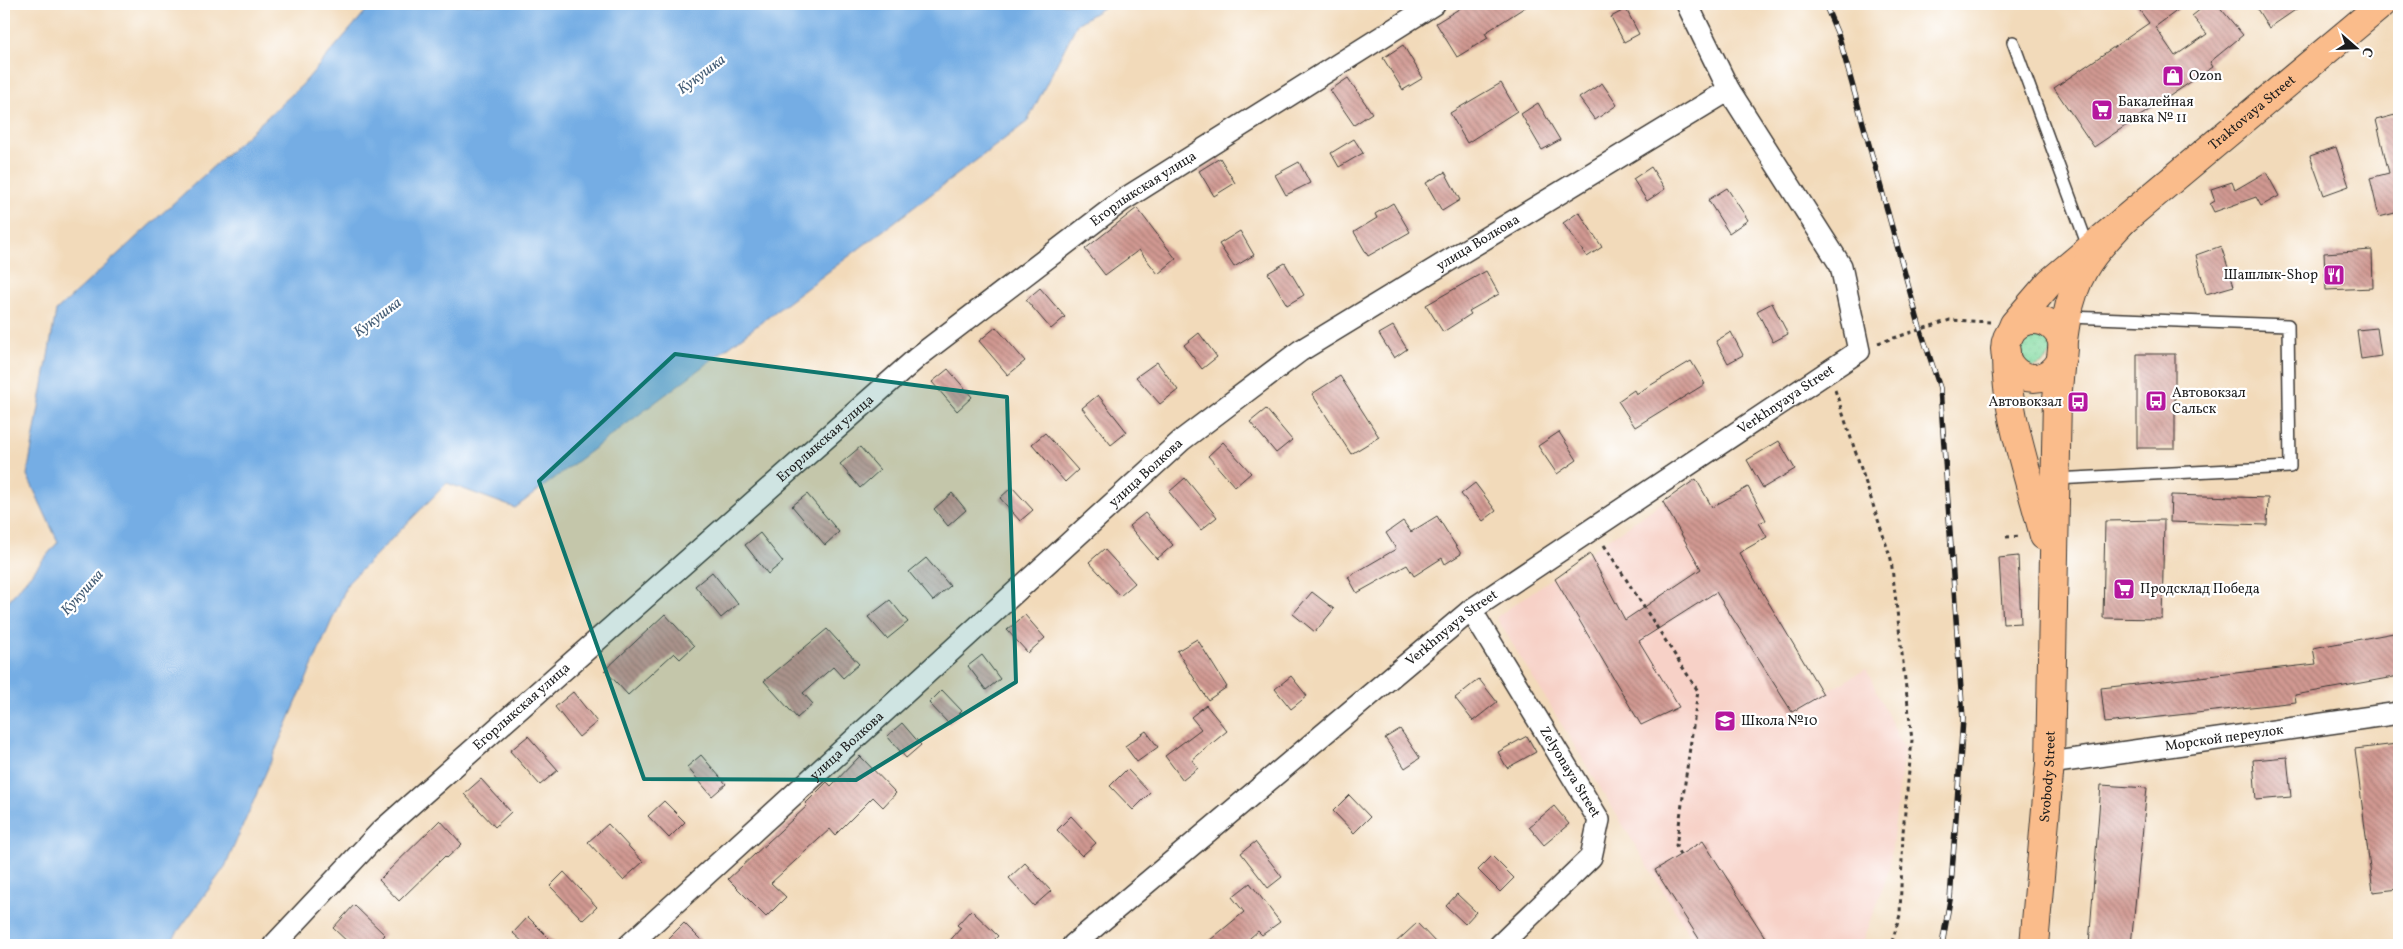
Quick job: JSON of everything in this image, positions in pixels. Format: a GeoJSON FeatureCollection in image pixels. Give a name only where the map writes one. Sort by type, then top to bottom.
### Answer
{"type":"FeatureCollection","features":[{"type":"Feature","properties":{"kind":"main road","name":"Traktovaya Street"},"geometry":{"type":"LineString","coordinates":[[2123,221],[2382,4]]}},
{"type":"Feature","properties":{"kind":"main road"},"geometry":{"type":"LineString","coordinates":[[2051,607],[2044,536],[2012,416],[2006,381],[2009,337],[2050,282],[2123,221]]}},
{"type":"Feature","properties":{"kind":"main road"},"geometry":{"type":"LineString","coordinates":[[2051,607],[2057,398],[2068,317],[2073,294],[2083,271],[2094,253],[2123,221]]}},
{"type":"Feature","properties":{"kind":"main road"},"geometry":{"type":"LineString","coordinates":[[2041,321],[2057,331],[2063,348],[2057,367],[2041,378],[2031,378],[2014,370],[2009,337],[2022,323],[2041,321]]}},
{"type":"Feature","properties":{"kind":"main road","name":"Svobody Street"},"geometry":{"type":"LineString","coordinates":[[2034,945],[2050,763],[2051,607]]}},
{"type":"Feature","properties":{"kind":"street","name":"Егорлыкская улица"},"geometry":{"type":"LineString","coordinates":[[274,945],[381,831],[919,356],[1123,200],[1434,4]]}},
{"type":"Feature","properties":{"kind":"street"},"geometry":{"type":"LineString","coordinates":[[1688,4],[1729,90],[1840,266],[1859,350]]}},
{"type":"Feature","properties":{"kind":"street","name":"улица Волкова"},"geometry":{"type":"LineString","coordinates":[[629,945],[1182,440],[1300,350],[1729,90]]}},
{"type":"Feature","properties":{"kind":"street","name":"Verkhnyaya Street"},"geometry":{"type":"LineString","coordinates":[[1073,945],[1471,610],[1859,350]]}},
{"type":"Feature","properties":{"kind":"street","name":"Zelyonaya Street"},"geometry":{"type":"LineString","coordinates":[[1471,610],[1599,820],[1591,857],[1500,945]]}},
{"type":"Feature","properties":{"kind":"street","name":"Морской переулок"},"geometry":{"type":"LineString","coordinates":[[2050,763],[2399,714]]}},
{"type":"Feature","properties":{"kind":"lane"},"geometry":{"type":"LineString","coordinates":[[2013,42],[2090,249]]}},
{"type":"Feature","properties":{"kind":"lane"},"geometry":{"type":"LineString","coordinates":[[2055,479],[2290,467],[2288,325],[2068,317]]}},
{"type":"Feature","properties":{"kind":"path"},"geometry":{"type":"LineString","coordinates":[[1859,350],[1950,320],[2009,337]]}},
{"type":"Feature","properties":{"kind":"path"},"geometry":{"type":"LineString","coordinates":[[1829,370],[1891,559],[1902,643],[1912,740],[1903,832],[1900,915],[1891,945]]}},
{"type":"Feature","properties":{"kind":"path"},"geometry":{"type":"LineString","coordinates":[[1593,528],[1698,691],[1676,846],[1680,855]]}},
{"type":"Feature","properties":{"kind":"highlighted area"},"geometry":{"type":"Polygon","coordinates":[[[675,354],[1007,397],[1016,682],[856,780],[644,779],[539,481],[675,354]]]}},
{"type":"Feature","properties":{"kind":"shaded area","name":"Школа №10"},"geometry":{"type":"Polygon","coordinates":[[[1696,479],[1823,694],[1866,669],[1904,749],[1889,871],[1862,945],[1696,945],[1496,617],[1696,479]]]}},
{"type":"Feature","properties":{"kind":"green space"},"geometry":{"type":"Polygon","coordinates":[[[2030,326],[2043,331],[2050,338],[2052,346],[2050,354],[2044,362],[2036,366],[2026,367],[2016,362],[2011,346],[2025,327],[2030,326]]]}},
{"type":"Feature","properties":{"kind":"water","name":"Кукушка"},"geometry":{"type":"Polygon","coordinates":[[[372,4],[1109,4],[1077,24],[1027,122],[515,508],[447,483],[348,583],[225,867],[168,945],[4,945],[4,606],[58,542],[27,475],[56,311],[302,85],[372,4]]]}},
{"type":"Feature","properties":{"kind":"building"},"geometry":{"type":"Polygon","coordinates":[[[1467,4],[1530,4],[1485,33],[1488,38],[1457,57],[1436,23],[1467,4]]]}},
{"type":"Feature","properties":{"kind":"building"},"geometry":{"type":"Polygon","coordinates":[[[2135,4],[2186,4],[2155,27],[2175,56],[2207,34],[2192,16],[2207,4],[2217,4],[2243,35],[2210,62],[2213,67],[2094,147],[2054,88],[2149,23],[2135,4]]]}},
{"type":"Feature","properties":{"kind":"building"},"geometry":{"type":"Polygon","coordinates":[[[2254,4],[2304,4],[2269,28],[2254,4]]]}},
{"type":"Feature","properties":{"kind":"building"},"geometry":{"type":"Polygon","coordinates":[[[1626,9],[1639,34],[1624,42],[1611,17],[1626,9]]]}},
{"type":"Feature","properties":{"kind":"building"},"geometry":{"type":"Polygon","coordinates":[[[1403,45],[1423,78],[1403,90],[1383,58],[1403,45]]]}},
{"type":"Feature","properties":{"kind":"building"},"geometry":{"type":"Polygon","coordinates":[[[1348,78],[1372,113],[1354,125],[1330,90],[1348,78]]]}},
{"type":"Feature","properties":{"kind":"building"},"geometry":{"type":"Polygon","coordinates":[[[1501,83],[1517,111],[1467,143],[1450,113],[1501,83]]]}},
{"type":"Feature","properties":{"kind":"building"},"geometry":{"type":"Polygon","coordinates":[[[1602,83],[1617,105],[1595,120],[1579,98],[1602,83]]]}},
{"type":"Feature","properties":{"kind":"building"},"geometry":{"type":"Polygon","coordinates":[[[1538,103],[1560,140],[1542,150],[1521,114],[1538,103]]]}},
{"type":"Feature","properties":{"kind":"building"},"geometry":{"type":"Polygon","coordinates":[[[2399,114],[2399,212],[2379,217],[2370,178],[2389,173],[2376,120],[2399,114]]]}},
{"type":"Feature","properties":{"kind":"building"},"geometry":{"type":"Polygon","coordinates":[[[1354,139],[1363,153],[1339,167],[1331,153],[1354,139]]]}},
{"type":"Feature","properties":{"kind":"building"},"geometry":{"type":"Polygon","coordinates":[[[2336,147],[2349,186],[2324,195],[2310,156],[2336,147]]]}},
{"type":"Feature","properties":{"kind":"building"},"geometry":{"type":"Polygon","coordinates":[[[1220,158],[1235,183],[1214,196],[1199,171],[1220,158]]]}},
{"type":"Feature","properties":{"kind":"building"},"geometry":{"type":"Polygon","coordinates":[[[1299,162],[1310,183],[1286,195],[1275,175],[1299,162]]]}},
{"type":"Feature","properties":{"kind":"building"},"geometry":{"type":"Polygon","coordinates":[[[1651,167],[1665,189],[1647,201],[1633,179],[1651,167]]]}},
{"type":"Feature","properties":{"kind":"building"},"geometry":{"type":"Polygon","coordinates":[[[1445,172],[1460,200],[1442,211],[1426,183],[1445,172]]]}},
{"type":"Feature","properties":{"kind":"building"},"geometry":{"type":"Polygon","coordinates":[[[2266,172],[2279,196],[2261,206],[2256,197],[2214,212],[2210,204],[2215,201],[2211,189],[2232,182],[2235,190],[2266,172]]]}},
{"type":"Feature","properties":{"kind":"building"},"geometry":{"type":"Polygon","coordinates":[[[1727,188],[1748,220],[1729,233],[1708,200],[1727,188]]]}},
{"type":"Feature","properties":{"kind":"building"},"geometry":{"type":"Polygon","coordinates":[[[1393,203],[1410,232],[1368,256],[1354,232],[1377,218],[1375,214],[1393,203]]]}},
{"type":"Feature","properties":{"kind":"building"},"geometry":{"type":"Polygon","coordinates":[[[1137,208],[1176,259],[1158,274],[1139,250],[1105,275],[1085,249],[1137,208]]]}},
{"type":"Feature","properties":{"kind":"building"},"geometry":{"type":"Polygon","coordinates":[[[1579,212],[1602,247],[1587,257],[1563,223],[1579,212]]]}},
{"type":"Feature","properties":{"kind":"building"},"geometry":{"type":"Polygon","coordinates":[[[1240,231],[1254,255],[1234,267],[1219,244],[1240,231]]]}},
{"type":"Feature","properties":{"kind":"building"},"geometry":{"type":"Polygon","coordinates":[[[2221,246],[2234,286],[2206,294],[2196,255],[2221,246]]]}},
{"type":"Feature","properties":{"kind":"building"},"geometry":{"type":"Polygon","coordinates":[[[2372,250],[2373,288],[2326,290],[2324,253],[2372,250]]]}},
{"type":"Feature","properties":{"kind":"building"},"geometry":{"type":"Polygon","coordinates":[[[1285,263],[1304,295],[1287,305],[1268,273],[1285,263]]]}},
{"type":"Feature","properties":{"kind":"building"},"geometry":{"type":"Polygon","coordinates":[[[1486,271],[1499,294],[1469,311],[1471,314],[1443,332],[1426,305],[1486,271]]]}},
{"type":"Feature","properties":{"kind":"building"},"geometry":{"type":"Polygon","coordinates":[[[1040,288],[1065,317],[1051,329],[1026,300],[1040,288]]]}},
{"type":"Feature","properties":{"kind":"building"},"geometry":{"type":"Polygon","coordinates":[[[1772,303],[1788,334],[1773,342],[1757,311],[1772,303]]]}},
{"type":"Feature","properties":{"kind":"building"},"geometry":{"type":"Polygon","coordinates":[[[1393,326],[1407,349],[1394,358],[1379,334],[1393,326]]]}},
{"type":"Feature","properties":{"kind":"building"},"geometry":{"type":"Polygon","coordinates":[[[996,327],[1025,361],[1008,375],[979,341],[996,327]]]}},
{"type":"Feature","properties":{"kind":"building"},"geometry":{"type":"Polygon","coordinates":[[[2377,328],[2381,356],[2361,359],[2357,330],[2377,328]]]}},
{"type":"Feature","properties":{"kind":"building"},"geometry":{"type":"Polygon","coordinates":[[[1731,332],[1743,355],[1728,363],[1716,341],[1731,332]]]}},
{"type":"Feature","properties":{"kind":"building"},"geometry":{"type":"Polygon","coordinates":[[[1199,333],[1217,357],[1202,369],[1184,345],[1199,333]]]}},
{"type":"Feature","properties":{"kind":"building","name":"Автовокзал Сальск"},"geometry":{"type":"Polygon","coordinates":[[[2137,354],[2175,354],[2175,448],[2137,448],[2137,354]]]}},
{"type":"Feature","properties":{"kind":"building"},"geometry":{"type":"Polygon","coordinates":[[[1691,361],[1705,384],[1635,427],[1618,401],[1634,390],[1636,394],[1691,361]]]}},
{"type":"Feature","properties":{"kind":"building"},"geometry":{"type":"Polygon","coordinates":[[[1157,362],[1178,390],[1160,404],[1136,377],[1157,362]]]}},
{"type":"Feature","properties":{"kind":"building"},"geometry":{"type":"Polygon","coordinates":[[[948,369],[972,397],[957,411],[932,382],[948,369]]]}},
{"type":"Feature","properties":{"kind":"building"},"geometry":{"type":"Polygon","coordinates":[[[1340,376],[1379,437],[1351,454],[1312,394],[1340,376]]]}},
{"type":"Feature","properties":{"kind":"building"},"geometry":{"type":"Polygon","coordinates":[[[1098,395],[1127,432],[1111,445],[1082,408],[1098,395]]]}},
{"type":"Feature","properties":{"kind":"building"},"geometry":{"type":"Polygon","coordinates":[[[1266,409],[1292,440],[1276,453],[1250,422],[1266,409]]]}},
{"type":"Feature","properties":{"kind":"building"},"geometry":{"type":"Polygon","coordinates":[[[1559,432],[1577,460],[1557,474],[1538,446],[1559,432]]]}},
{"type":"Feature","properties":{"kind":"building"},"geometry":{"type":"Polygon","coordinates":[[[1045,433],[1078,470],[1065,482],[1032,444],[1045,433]]]}},
{"type":"Feature","properties":{"kind":"building"},"geometry":{"type":"Polygon","coordinates":[[[1779,441],[1795,469],[1763,488],[1747,460],[1779,441]]]}},
{"type":"Feature","properties":{"kind":"building"},"geometry":{"type":"Polygon","coordinates":[[[1223,442],[1251,473],[1235,487],[1208,456],[1223,442]]]}},
{"type":"Feature","properties":{"kind":"building"},"geometry":{"type":"Polygon","coordinates":[[[860,447],[880,470],[860,488],[840,464],[860,447]]]}},
{"type":"Feature","properties":{"kind":"building"},"geometry":{"type":"Polygon","coordinates":[[[1185,478],[1217,517],[1201,530],[1169,492],[1185,478]]]}},
{"type":"Feature","properties":{"kind":"building"},"geometry":{"type":"Polygon","coordinates":[[[1696,479],[1712,507],[1748,487],[1766,520],[1759,523],[1767,537],[1739,553],[1823,694],[1792,712],[1716,592],[1639,641],[1679,707],[1641,725],[1555,579],[1590,554],[1625,620],[1701,569],[1663,502],[1696,479]]]}},
{"type":"Feature","properties":{"kind":"building"},"geometry":{"type":"Polygon","coordinates":[[[1475,483],[1496,511],[1483,521],[1461,494],[1475,483]]]}},
{"type":"Feature","properties":{"kind":"building"},"geometry":{"type":"Polygon","coordinates":[[[1012,487],[1033,510],[1020,521],[1000,498],[1012,487]]]}},
{"type":"Feature","properties":{"kind":"building"},"geometry":{"type":"Polygon","coordinates":[[[952,493],[966,510],[948,526],[934,509],[952,493]]]}},
{"type":"Feature","properties":{"kind":"building"},"geometry":{"type":"Polygon","coordinates":[[[807,494],[839,532],[825,545],[792,506],[807,494]]]}},
{"type":"Feature","properties":{"kind":"building"},"geometry":{"type":"Polygon","coordinates":[[[2171,495],[2268,498],[2267,525],[2170,522],[2171,495]]]}},
{"type":"Feature","properties":{"kind":"building"},"geometry":{"type":"Polygon","coordinates":[[[1145,513],[1173,545],[1157,559],[1129,526],[1145,513]]]}},
{"type":"Feature","properties":{"kind":"building"},"geometry":{"type":"Polygon","coordinates":[[[1437,516],[1461,554],[1445,564],[1442,558],[1414,576],[1407,565],[1357,593],[1348,577],[1396,549],[1386,533],[1403,521],[1411,532],[1437,516]]]}},
{"type":"Feature","properties":{"kind":"building"},"geometry":{"type":"Polygon","coordinates":[[[2164,520],[2162,619],[2103,618],[2105,521],[2164,520]]]}},
{"type":"Feature","properties":{"kind":"building"},"geometry":{"type":"Polygon","coordinates":[[[760,533],[783,562],[768,574],[745,545],[760,533]]]}},
{"type":"Feature","properties":{"kind":"building"},"geometry":{"type":"Polygon","coordinates":[[[1104,549],[1135,583],[1120,596],[1089,562],[1104,549]]]}},
{"type":"Feature","properties":{"kind":"building"},"geometry":{"type":"Polygon","coordinates":[[[2018,556],[2021,623],[2003,624],[1999,558],[2018,556]]]}},
{"type":"Feature","properties":{"kind":"building"},"geometry":{"type":"Polygon","coordinates":[[[926,558],[950,586],[933,601],[909,572],[926,558]]]}},
{"type":"Feature","properties":{"kind":"building"},"geometry":{"type":"Polygon","coordinates":[[[712,572],[738,604],[721,618],[695,586],[712,572]]]}},
{"type":"Feature","properties":{"kind":"building"},"geometry":{"type":"Polygon","coordinates":[[[1312,592],[1334,609],[1315,632],[1293,614],[1312,592]]]}},
{"type":"Feature","properties":{"kind":"building"},"geometry":{"type":"Polygon","coordinates":[[[890,600],[908,622],[887,639],[868,617],[890,600]]]}},
{"type":"Feature","properties":{"kind":"building"},"geometry":{"type":"Polygon","coordinates":[[[665,614],[694,646],[680,659],[674,653],[628,695],[605,670],[665,614]]]}},
{"type":"Feature","properties":{"kind":"building"},"geometry":{"type":"Polygon","coordinates":[[[1025,615],[1045,638],[1028,653],[1007,630],[1025,615]]]}},
{"type":"Feature","properties":{"kind":"building"},"geometry":{"type":"Polygon","coordinates":[[[827,629],[859,664],[843,678],[833,667],[803,693],[813,704],[797,718],[764,681],[827,629]]]}},
{"type":"Feature","properties":{"kind":"building"},"geometry":{"type":"Polygon","coordinates":[[[2399,632],[2399,676],[2295,695],[2296,702],[2105,723],[2101,688],[2316,664],[2313,648],[2399,632]]]}},
{"type":"Feature","properties":{"kind":"building"},"geometry":{"type":"Polygon","coordinates":[[[1197,639],[1227,687],[1208,700],[1177,651],[1197,639]]]}},
{"type":"Feature","properties":{"kind":"building"},"geometry":{"type":"Polygon","coordinates":[[[982,655],[1000,679],[986,690],[968,666],[982,655]]]}},
{"type":"Feature","properties":{"kind":"building"},"geometry":{"type":"Polygon","coordinates":[[[1291,676],[1307,696],[1291,709],[1275,689],[1291,676]]]}},
{"type":"Feature","properties":{"kind":"building"},"geometry":{"type":"Polygon","coordinates":[[[1479,679],[1497,702],[1473,721],[1455,698],[1479,679]]]}},
{"type":"Feature","properties":{"kind":"building"},"geometry":{"type":"Polygon","coordinates":[[[942,690],[962,711],[949,724],[929,703],[942,690]]]}},
{"type":"Feature","properties":{"kind":"building"},"geometry":{"type":"Polygon","coordinates":[[[573,692],[597,722],[579,737],[555,707],[573,692]]]}},
{"type":"Feature","properties":{"kind":"building"},"geometry":{"type":"Polygon","coordinates":[[[1206,705],[1227,731],[1192,760],[1198,768],[1183,780],[1165,756],[1201,729],[1191,717],[1206,705]]]}},
{"type":"Feature","properties":{"kind":"building"},"geometry":{"type":"Polygon","coordinates":[[[902,723],[921,745],[906,758],[887,736],[902,723]]]}},
{"type":"Feature","properties":{"kind":"building"},"geometry":{"type":"Polygon","coordinates":[[[1400,729],[1420,758],[1405,768],[1385,738],[1400,729]]]}},
{"type":"Feature","properties":{"kind":"building"},"geometry":{"type":"Polygon","coordinates":[[[1146,731],[1158,747],[1137,762],[1125,746],[1146,731]]]}},
{"type":"Feature","properties":{"kind":"building"},"geometry":{"type":"Polygon","coordinates":[[[528,736],[558,770],[540,785],[510,751],[528,736]]]}},
{"type":"Feature","properties":{"kind":"building"},"geometry":{"type":"Polygon","coordinates":[[[1527,736],[1536,752],[1507,768],[1498,752],[1527,736]]]}},
{"type":"Feature","properties":{"kind":"building"},"geometry":{"type":"Polygon","coordinates":[[[2397,744],[2399,766],[2399,889],[2373,892],[2355,749],[2397,744]]]}},
{"type":"Feature","properties":{"kind":"building"},"geometry":{"type":"Polygon","coordinates":[[[701,755],[726,784],[712,796],[687,767],[701,755]]]}},
{"type":"Feature","properties":{"kind":"building"},"geometry":{"type":"Polygon","coordinates":[[[860,756],[896,793],[883,807],[873,797],[835,835],[830,829],[771,883],[786,897],[766,917],[728,879],[807,806],[805,804],[827,782],[831,786],[860,756]]]}},
{"type":"Feature","properties":{"kind":"building"},"geometry":{"type":"Polygon","coordinates":[[[2287,757],[2291,797],[2256,800],[2253,760],[2287,757]]]}},
{"type":"Feature","properties":{"kind":"building"},"geometry":{"type":"Polygon","coordinates":[[[1127,769],[1150,793],[1133,810],[1110,786],[1127,769]]]}},
{"type":"Feature","properties":{"kind":"building"},"geometry":{"type":"Polygon","coordinates":[[[481,779],[511,812],[495,827],[464,794],[481,779]]]}},
{"type":"Feature","properties":{"kind":"building"},"geometry":{"type":"Polygon","coordinates":[[[2101,785],[2147,788],[2131,945],[2089,945],[2101,785]]]}},
{"type":"Feature","properties":{"kind":"building"},"geometry":{"type":"Polygon","coordinates":[[[1349,795],[1370,817],[1354,833],[1333,811],[1349,795]]]}},
{"type":"Feature","properties":{"kind":"building"},"geometry":{"type":"Polygon","coordinates":[[[664,801],[685,822],[669,838],[648,816],[664,801]]]}},
{"type":"Feature","properties":{"kind":"building"},"geometry":{"type":"Polygon","coordinates":[[[1554,806],[1569,824],[1544,845],[1529,827],[1554,806]]]}},
{"type":"Feature","properties":{"kind":"building"},"geometry":{"type":"Polygon","coordinates":[[[1071,816],[1096,843],[1082,856],[1057,830],[1071,816]]]}},
{"type":"Feature","properties":{"kind":"building"},"geometry":{"type":"Polygon","coordinates":[[[440,820],[462,844],[447,858],[445,856],[399,901],[379,880],[440,820]]]}},
{"type":"Feature","properties":{"kind":"building"},"geometry":{"type":"Polygon","coordinates":[[[608,824],[643,862],[623,880],[588,842],[608,824]]]}},
{"type":"Feature","properties":{"kind":"building"},"geometry":{"type":"Polygon","coordinates":[[[1703,841],[1770,945],[1703,945],[1655,870],[1703,841]]]}},
{"type":"Feature","properties":{"kind":"building"},"geometry":{"type":"Polygon","coordinates":[[[1255,842],[1282,877],[1268,888],[1241,853],[1255,842]]]}},
{"type":"Feature","properties":{"kind":"building"},"geometry":{"type":"Polygon","coordinates":[[[1492,856],[1514,878],[1500,892],[1478,870],[1492,856]]]}},
{"type":"Feature","properties":{"kind":"building"},"geometry":{"type":"Polygon","coordinates":[[[1025,863],[1051,891],[1034,906],[1009,878],[1025,863]]]}},
{"type":"Feature","properties":{"kind":"building"},"geometry":{"type":"Polygon","coordinates":[[[564,872],[597,907],[583,920],[550,886],[564,872]]]}},
{"type":"Feature","properties":{"kind":"building"},"geometry":{"type":"Polygon","coordinates":[[[1250,883],[1280,922],[1262,935],[1258,931],[1242,945],[1204,945],[1244,912],[1232,897],[1250,883]]]}},
{"type":"Feature","properties":{"kind":"building"},"geometry":{"type":"Polygon","coordinates":[[[1457,894],[1476,912],[1465,924],[1446,906],[1457,894]]]}},
{"type":"Feature","properties":{"kind":"building"},"geometry":{"type":"Polygon","coordinates":[[[354,905],[385,935],[375,945],[351,945],[333,928],[354,905]]]}},
{"type":"Feature","properties":{"kind":"building"},"geometry":{"type":"Polygon","coordinates":[[[971,910],[998,936],[989,945],[946,945],[961,928],[957,925],[971,910]]]}},
{"type":"Feature","properties":{"kind":"building"},"geometry":{"type":"Polygon","coordinates":[[[528,917],[556,945],[526,945],[513,933],[528,917]]]}},
{"type":"Feature","properties":{"kind":"building"},"geometry":{"type":"Polygon","coordinates":[[[684,923],[706,945],[662,945],[684,923]]]}},
{"type":"Feature","properties":{"kind":"building"},"geometry":{"type":"Polygon","coordinates":[[[1417,923],[1438,945],[1393,945],[1417,923]]]}},
{"type":"Feature","properties":{"kind":"railway"},"geometry":{"type":"LineString","coordinates":[[1825,4],[1839,37],[1920,328],[1940,388],[1963,719],[1950,900],[1942,945]]}},
{"type":"Feature","properties":{"kind":"place","name":"Ozon"},"geometry":{"type":"Point","coordinates":[2173,76]}},
{"type":"Feature","properties":{"kind":"place","name":"Бакалейная лавка № 11"},"geometry":{"type":"Point","coordinates":[2102,110]}},
{"type":"Feature","properties":{"kind":"place","name":"Шашлык-Shop"},"geometry":{"type":"Point","coordinates":[2334,275]}},
{"type":"Feature","properties":{"kind":"place","name":"Автовокзал Сальск"},"geometry":{"type":"Point","coordinates":[2156,401]}},
{"type":"Feature","properties":{"kind":"place","name":"Автовокзал"},"geometry":{"type":"Point","coordinates":[2078,402]}},
{"type":"Feature","properties":{"kind":"place","name":"Продсклад Победа"},"geometry":{"type":"Point","coordinates":[2124,589]}},
{"type":"Feature","properties":{"kind":"place","name":"Школа №10"},"geometry":{"type":"Point","coordinates":[1725,721]}}]}
